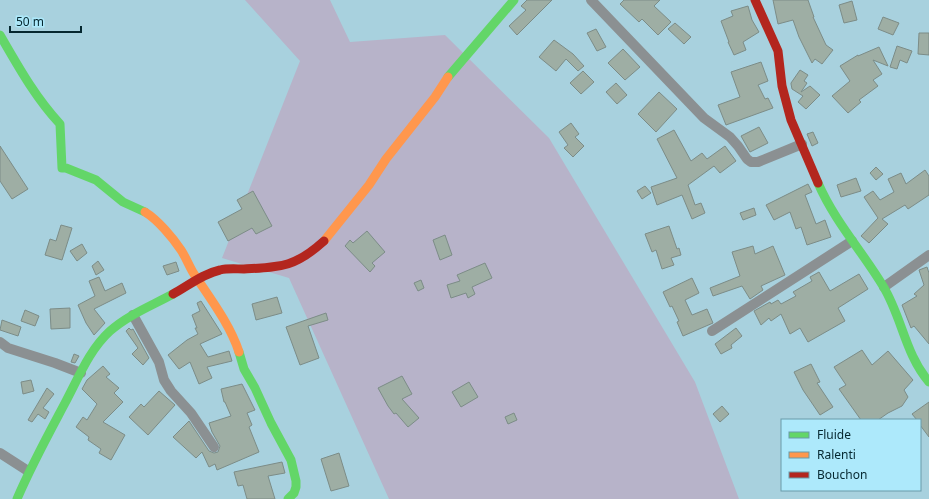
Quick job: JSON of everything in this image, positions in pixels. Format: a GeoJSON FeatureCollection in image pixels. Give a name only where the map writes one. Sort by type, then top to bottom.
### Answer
{"type":"FeatureCollection","features":[{"type":"Feature","properties":{"kind":"street"},"geometry":{"type":"LineString","coordinates":[[17,499],[28,472],[81,373],[99,344],[108,333],[133,315],[177,292],[197,279],[211,273],[222,270],[292,264],[308,255],[326,239],[369,185],[386,159],[435,97],[444,81],[514,0]]}},
{"type":"Feature","properties":{"kind":"street"},"geometry":{"type":"LineString","coordinates":[[591,0],[704,118],[715,125],[738,146],[747,159],[751,162],[758,162],[802,144]]}},
{"type":"Feature","properties":{"kind":"street"},"geometry":{"type":"LineString","coordinates":[[755,0],[778,51],[782,86],[789,113],[821,189],[833,213],[852,241],[866,258],[884,287],[908,347],[923,375],[929,382]]}},
{"type":"Feature","properties":{"kind":"street"},"geometry":{"type":"LineString","coordinates":[[0,35],[14,60],[46,109],[60,124],[62,168],[66,168],[96,180],[123,202],[148,214],[168,233],[181,250],[206,294],[226,322],[236,342],[244,369],[291,460],[296,487],[294,493],[288,499]]}},
{"type":"Feature","properties":{"kind":"street"},"geometry":{"type":"LineString","coordinates":[[712,331],[852,241]]}},
{"type":"Feature","properties":{"kind":"street"},"geometry":{"type":"LineString","coordinates":[[884,287],[929,255]]}},
{"type":"Feature","properties":{"kind":"street"},"geometry":{"type":"LineString","coordinates":[[133,315],[159,362],[164,380],[171,391],[194,418],[214,447]]}},
{"type":"Feature","properties":{"kind":"street"},"geometry":{"type":"LineString","coordinates":[[0,342],[8,348],[81,373]]}},
{"type":"Feature","properties":{"kind":"street"},"geometry":{"type":"LineString","coordinates":[[0,453],[28,472]]}},
{"type":"Feature","properties":{"kind":"shaded area"},"geometry":{"type":"Polygon","coordinates":[[[245,0],[330,0],[350,42],[445,35],[549,138],[695,382],[739,499],[389,499],[289,278],[222,258],[300,61],[245,0]]]}},
{"type":"Feature","properties":{"kind":"building"},"geometry":{"type":"Polygon","coordinates":[[[527,0],[552,0],[517,35],[509,26],[526,10],[521,6],[527,0]]]}},
{"type":"Feature","properties":{"kind":"building"},"geometry":{"type":"Polygon","coordinates":[[[624,0],[660,0],[654,6],[671,22],[658,35],[642,19],[639,22],[620,4],[624,0]]]}},
{"type":"Feature","properties":{"kind":"building"},"geometry":{"type":"Polygon","coordinates":[[[773,0],[808,0],[813,17],[826,45],[833,50],[822,64],[815,59],[812,63],[799,37],[793,20],[778,24],[773,0]]]}},
{"type":"Feature","properties":{"kind":"building"},"geometry":{"type":"Polygon","coordinates":[[[852,1],[857,20],[844,23],[839,5],[852,1]]]}},
{"type":"Feature","properties":{"kind":"building"},"geometry":{"type":"Polygon","coordinates":[[[748,6],[752,20],[759,32],[743,42],[746,50],[734,55],[721,21],[733,16],[731,11],[748,6]]]}},
{"type":"Feature","properties":{"kind":"building"},"geometry":{"type":"Polygon","coordinates":[[[883,17],[899,23],[893,35],[878,29],[883,17]]]}},
{"type":"Feature","properties":{"kind":"building"},"geometry":{"type":"Polygon","coordinates":[[[675,23],[691,37],[684,44],[668,29],[675,23]]]}},
{"type":"Feature","properties":{"kind":"building"},"geometry":{"type":"Polygon","coordinates":[[[596,29],[606,47],[597,51],[587,33],[596,29]]]}},
{"type":"Feature","properties":{"kind":"building"},"geometry":{"type":"Polygon","coordinates":[[[919,33],[929,33],[929,55],[918,54],[919,33]]]}},
{"type":"Feature","properties":{"kind":"building"},"geometry":{"type":"Polygon","coordinates":[[[554,40],[573,54],[584,66],[578,71],[566,59],[556,71],[539,57],[554,40]]]}},
{"type":"Feature","properties":{"kind":"building"},"geometry":{"type":"Polygon","coordinates":[[[897,46],[912,51],[907,63],[900,60],[897,69],[890,67],[897,46]]]}},
{"type":"Feature","properties":{"kind":"building"},"geometry":{"type":"Polygon","coordinates":[[[879,47],[888,66],[873,60],[882,74],[873,80],[878,86],[859,100],[861,102],[848,113],[832,96],[850,81],[840,66],[858,55],[879,47]]]}},
{"type":"Feature","properties":{"kind":"building"},"geometry":{"type":"Polygon","coordinates":[[[623,49],[640,67],[625,80],[608,63],[623,49]]]}},
{"type":"Feature","properties":{"kind":"building"},"geometry":{"type":"Polygon","coordinates":[[[761,62],[768,81],[758,85],[765,99],[768,98],[773,108],[726,125],[718,105],[740,97],[731,72],[761,62]]]}},
{"type":"Feature","properties":{"kind":"building"},"geometry":{"type":"Polygon","coordinates":[[[800,70],[808,75],[804,81],[807,83],[801,92],[810,86],[820,95],[806,109],[798,102],[803,96],[792,89],[791,84],[800,70]]]}},
{"type":"Feature","properties":{"kind":"building"},"geometry":{"type":"Polygon","coordinates":[[[583,71],[594,82],[581,94],[570,83],[583,71]]]}},
{"type":"Feature","properties":{"kind":"building"},"geometry":{"type":"Polygon","coordinates":[[[616,83],[627,95],[617,104],[606,92],[616,83]]]}},
{"type":"Feature","properties":{"kind":"building"},"geometry":{"type":"Polygon","coordinates":[[[659,92],[677,109],[656,132],[638,114],[659,92]]]}},
{"type":"Feature","properties":{"kind":"building"},"geometry":{"type":"Polygon","coordinates":[[[571,123],[579,134],[575,137],[584,146],[573,157],[564,148],[568,145],[559,132],[571,123]]]}},
{"type":"Feature","properties":{"kind":"building"},"geometry":{"type":"Polygon","coordinates":[[[759,127],[768,143],[750,152],[741,136],[759,127]]]}},
{"type":"Feature","properties":{"kind":"building"},"geometry":{"type":"Polygon","coordinates":[[[674,130],[691,161],[702,153],[707,159],[725,146],[736,161],[720,173],[714,166],[688,185],[695,205],[701,203],[705,213],[692,219],[682,195],[657,205],[651,187],[677,178],[657,139],[674,130]]]}},
{"type":"Feature","properties":{"kind":"building"},"geometry":{"type":"Polygon","coordinates":[[[813,132],[818,143],[812,146],[807,134],[813,132]]]}},
{"type":"Feature","properties":{"kind":"building"},"geometry":{"type":"Polygon","coordinates":[[[0,146],[28,189],[12,199],[0,181],[0,146]]]}},
{"type":"Feature","properties":{"kind":"building"},"geometry":{"type":"Polygon","coordinates":[[[876,167],[883,174],[876,180],[870,173],[876,167]]]}},
{"type":"Feature","properties":{"kind":"building"},"geometry":{"type":"Polygon","coordinates":[[[925,170],[929,176],[929,195],[908,209],[905,205],[882,219],[888,224],[869,243],[861,236],[878,218],[864,197],[873,191],[880,200],[894,192],[888,179],[901,173],[906,184],[925,170]]]}},
{"type":"Feature","properties":{"kind":"building"},"geometry":{"type":"Polygon","coordinates":[[[856,178],[861,191],[841,197],[837,185],[856,178]]]}},
{"type":"Feature","properties":{"kind":"building"},"geometry":{"type":"Polygon","coordinates":[[[808,184],[812,192],[805,195],[816,224],[825,220],[831,237],[807,245],[801,227],[796,229],[790,212],[774,220],[766,205],[808,184]]]}},
{"type":"Feature","properties":{"kind":"building"},"geometry":{"type":"Polygon","coordinates":[[[645,186],[651,193],[642,199],[637,191],[645,186]]]}},
{"type":"Feature","properties":{"kind":"building"},"geometry":{"type":"Polygon","coordinates":[[[253,191],[272,226],[256,234],[252,228],[228,241],[218,222],[242,209],[237,200],[253,191]]]}},
{"type":"Feature","properties":{"kind":"building"},"geometry":{"type":"Polygon","coordinates":[[[754,208],[756,215],[743,220],[740,213],[754,208]]]}},
{"type":"Feature","properties":{"kind":"building"},"geometry":{"type":"Polygon","coordinates":[[[61,225],[72,228],[62,260],[45,255],[50,239],[56,241],[61,225]]]}},
{"type":"Feature","properties":{"kind":"building"},"geometry":{"type":"Polygon","coordinates":[[[669,226],[677,249],[679,248],[681,255],[671,258],[674,265],[662,269],[656,250],[652,252],[645,234],[669,226]]]}},
{"type":"Feature","properties":{"kind":"building"},"geometry":{"type":"Polygon","coordinates":[[[367,231],[385,252],[372,263],[375,266],[370,272],[345,246],[350,240],[353,243],[367,231]]]}},
{"type":"Feature","properties":{"kind":"building"},"geometry":{"type":"Polygon","coordinates":[[[445,235],[452,255],[440,260],[433,240],[445,235]]]}},
{"type":"Feature","properties":{"kind":"building"},"geometry":{"type":"Polygon","coordinates":[[[82,244],[87,253],[77,261],[70,251],[82,244]]]}},
{"type":"Feature","properties":{"kind":"building"},"geometry":{"type":"Polygon","coordinates":[[[753,246],[755,254],[773,246],[785,275],[761,286],[763,290],[750,299],[742,286],[713,296],[710,288],[740,276],[732,252],[753,246]]]}},
{"type":"Feature","properties":{"kind":"building"},"geometry":{"type":"Polygon","coordinates":[[[98,261],[104,270],[96,275],[92,266],[98,261]]]}},
{"type":"Feature","properties":{"kind":"building"},"geometry":{"type":"Polygon","coordinates":[[[176,262],[179,271],[167,275],[163,266],[176,262]]]}},
{"type":"Feature","properties":{"kind":"building"},"geometry":{"type":"Polygon","coordinates":[[[485,263],[492,278],[472,287],[475,294],[468,298],[466,293],[451,298],[447,285],[460,281],[457,275],[485,263]]]}},
{"type":"Feature","properties":{"kind":"building"},"geometry":{"type":"Polygon","coordinates":[[[927,267],[929,273],[929,344],[914,326],[911,328],[902,305],[917,296],[914,294],[924,285],[919,270],[927,267]]]}},
{"type":"Feature","properties":{"kind":"building"},"geometry":{"type":"Polygon","coordinates":[[[819,272],[830,291],[859,274],[868,289],[838,308],[845,321],[808,342],[800,328],[790,334],[781,314],[771,321],[769,318],[761,325],[754,311],[770,302],[771,304],[778,300],[781,304],[796,296],[793,292],[812,281],[810,277],[819,272]]]}},
{"type":"Feature","properties":{"kind":"building"},"geometry":{"type":"Polygon","coordinates":[[[99,277],[105,291],[122,283],[126,293],[94,309],[105,323],[94,335],[86,323],[78,305],[95,296],[89,281],[99,277]]]}},
{"type":"Feature","properties":{"kind":"building"},"geometry":{"type":"Polygon","coordinates":[[[692,278],[699,293],[685,300],[692,315],[707,309],[713,323],[683,336],[677,322],[679,321],[663,292],[692,278]]]}},
{"type":"Feature","properties":{"kind":"building"},"geometry":{"type":"Polygon","coordinates":[[[421,280],[424,288],[418,291],[414,283],[421,280]]]}},
{"type":"Feature","properties":{"kind":"building"},"geometry":{"type":"Polygon","coordinates":[[[277,297],[282,313],[256,320],[252,304],[277,297]]]}},
{"type":"Feature","properties":{"kind":"building"},"geometry":{"type":"Polygon","coordinates":[[[201,301],[222,334],[200,344],[208,357],[229,351],[232,361],[207,367],[212,378],[199,384],[190,362],[179,369],[168,355],[187,340],[198,334],[192,315],[200,311],[197,303],[201,301]]]}},
{"type":"Feature","properties":{"kind":"building"},"geometry":{"type":"Polygon","coordinates":[[[70,308],[70,328],[51,329],[50,309],[70,308]]]}},
{"type":"Feature","properties":{"kind":"building"},"geometry":{"type":"Polygon","coordinates":[[[25,310],[39,316],[35,326],[21,321],[25,310]]]}},
{"type":"Feature","properties":{"kind":"building"},"geometry":{"type":"Polygon","coordinates":[[[326,313],[328,320],[308,326],[319,358],[300,365],[286,327],[326,313]]]}},
{"type":"Feature","properties":{"kind":"building"},"geometry":{"type":"Polygon","coordinates":[[[2,320],[21,327],[18,336],[0,330],[2,320]]]}},
{"type":"Feature","properties":{"kind":"building"},"geometry":{"type":"Polygon","coordinates":[[[129,328],[131,330],[133,329],[149,358],[143,365],[132,354],[138,348],[126,331],[129,328]]]}},
{"type":"Feature","properties":{"kind":"building"},"geometry":{"type":"Polygon","coordinates":[[[736,328],[742,336],[731,345],[732,348],[721,354],[715,344],[736,328]]]}},
{"type":"Feature","properties":{"kind":"building"},"geometry":{"type":"Polygon","coordinates":[[[862,350],[872,365],[888,351],[913,380],[904,390],[908,397],[902,406],[879,419],[860,419],[839,389],[846,385],[834,367],[862,350]]]}},
{"type":"Feature","properties":{"kind":"building"},"geometry":{"type":"Polygon","coordinates":[[[74,354],[79,356],[75,363],[71,362],[74,354]]]}},
{"type":"Feature","properties":{"kind":"building"},"geometry":{"type":"Polygon","coordinates":[[[811,364],[820,382],[817,383],[833,407],[820,415],[803,390],[794,372],[811,364]]]}},
{"type":"Feature","properties":{"kind":"building"},"geometry":{"type":"Polygon","coordinates":[[[103,366],[110,374],[106,377],[119,388],[114,393],[123,402],[103,422],[125,435],[111,460],[99,453],[101,449],[88,440],[89,437],[76,427],[83,417],[87,420],[97,404],[82,389],[87,380],[103,366]]]}},
{"type":"Feature","properties":{"kind":"building"},"geometry":{"type":"Polygon","coordinates":[[[402,376],[412,394],[402,399],[419,418],[408,427],[396,413],[394,414],[378,388],[402,376]]]}},
{"type":"Feature","properties":{"kind":"building"},"geometry":{"type":"Polygon","coordinates":[[[31,380],[34,391],[23,394],[21,382],[31,380]]]}},
{"type":"Feature","properties":{"kind":"building"},"geometry":{"type":"Polygon","coordinates":[[[469,382],[478,397],[461,407],[452,392],[469,382]]]}},
{"type":"Feature","properties":{"kind":"building"},"geometry":{"type":"Polygon","coordinates":[[[242,384],[255,410],[247,413],[252,425],[249,427],[259,452],[217,470],[215,464],[209,467],[202,452],[196,458],[173,437],[189,421],[209,451],[214,453],[218,452],[220,446],[209,423],[231,416],[224,402],[221,389],[242,384]]]}},
{"type":"Feature","properties":{"kind":"building"},"geometry":{"type":"Polygon","coordinates":[[[47,388],[54,394],[43,408],[49,412],[45,419],[38,414],[32,422],[28,420],[47,388]]]}},
{"type":"Feature","properties":{"kind":"building"},"geometry":{"type":"Polygon","coordinates":[[[159,391],[175,405],[148,435],[129,417],[141,404],[144,407],[159,391]]]}},
{"type":"Feature","properties":{"kind":"building"},"geometry":{"type":"Polygon","coordinates":[[[929,402],[929,437],[921,426],[921,419],[916,419],[912,414],[929,402]]]}},
{"type":"Feature","properties":{"kind":"building"},"geometry":{"type":"Polygon","coordinates":[[[722,406],[729,414],[720,422],[713,414],[722,406]]]}},
{"type":"Feature","properties":{"kind":"building"},"geometry":{"type":"Polygon","coordinates":[[[514,413],[517,420],[508,424],[505,417],[514,413]]]}},
{"type":"Feature","properties":{"kind":"building"},"geometry":{"type":"Polygon","coordinates":[[[339,453],[349,486],[331,491],[321,459],[339,453]]]}},
{"type":"Feature","properties":{"kind":"building"},"geometry":{"type":"Polygon","coordinates":[[[282,462],[285,473],[268,476],[275,499],[247,499],[243,485],[238,486],[234,472],[282,462]]]}},
{"type":"Feature","properties":{"kind":"traffic: fast"},"geometry":{"type":"LineString","coordinates":[[448,77],[514,0]]}},
{"type":"Feature","properties":{"kind":"traffic: fast"},"geometry":{"type":"LineString","coordinates":[[0,35],[20,70],[51,114],[60,124],[62,168],[66,168],[96,180],[123,202],[145,212]]}},
{"type":"Feature","properties":{"kind":"traffic: fast"},"geometry":{"type":"LineString","coordinates":[[818,183],[840,224],[883,286],[895,310],[914,360],[929,382]]}},
{"type":"Feature","properties":{"kind":"traffic: fast"},"geometry":{"type":"LineString","coordinates":[[17,499],[84,365],[96,347],[110,331],[124,320],[173,294]]}},
{"type":"Feature","properties":{"kind":"traffic: fast"},"geometry":{"type":"LineString","coordinates":[[239,352],[244,369],[291,460],[296,487],[294,493],[288,499]]}},
{"type":"Feature","properties":{"kind":"traffic: slow"},"geometry":{"type":"LineString","coordinates":[[324,241],[369,185],[386,159],[435,97],[448,77]]}},
{"type":"Feature","properties":{"kind":"traffic: slow"},"geometry":{"type":"LineString","coordinates":[[145,212],[165,230],[181,250],[194,274],[226,323],[239,352]]}},
{"type":"Feature","properties":{"kind":"traffic: jam"},"geometry":{"type":"LineString","coordinates":[[755,0],[778,51],[782,86],[791,120],[818,183]]}},
{"type":"Feature","properties":{"kind":"traffic: jam"},"geometry":{"type":"LineString","coordinates":[[173,294],[201,277],[220,270],[278,266],[296,261],[314,250],[324,241]]}}]}
